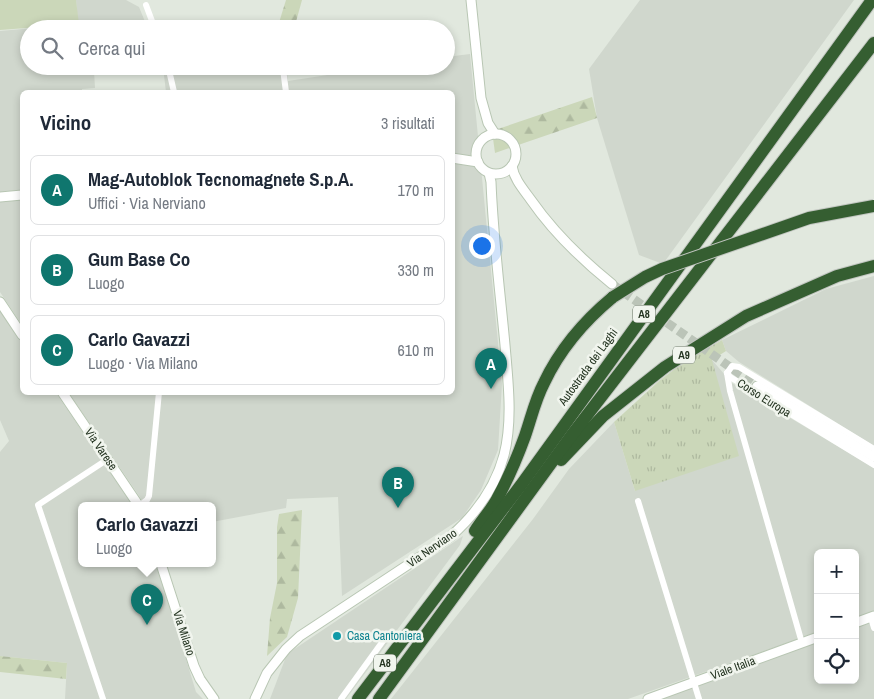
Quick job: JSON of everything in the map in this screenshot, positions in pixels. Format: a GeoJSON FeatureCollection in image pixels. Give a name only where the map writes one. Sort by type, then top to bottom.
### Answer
{"type":"FeatureCollection","features":[{"type":"Feature","properties":{"kind":"highway","name":"Autostrada dei Laghi"},"geometry":{"type":"LineString","coordinates":[[358,699],[521,485],[872,0]]}},
{"type":"Feature","properties":{"kind":"highway","name":"A8"},"geometry":{"type":"LineString","coordinates":[[379,699],[576,428],[874,42]]}},
{"type":"Feature","properties":{"kind":"highway"},"geometry":{"type":"LineString","coordinates":[[412,626],[496,500],[519,450],[544,383],[553,365],[572,337],[612,297],[662,269],[809,218],[874,206]]}},
{"type":"Feature","properties":{"kind":"highway","name":"A9"},"geometry":{"type":"LineString","coordinates":[[528,495],[603,416],[665,367],[746,316],[838,276],[874,266]]}},
{"type":"Feature","properties":{"kind":"street"},"geometry":{"type":"LineString","coordinates":[[472,0],[481,98],[488,123],[495,134]]}},
{"type":"Feature","properties":{"kind":"street"},"geometry":{"type":"LineString","coordinates":[[146,5],[152,20]]}},
{"type":"Feature","properties":{"kind":"street"},"geometry":{"type":"LineString","coordinates":[[170,75],[174,90]]}},
{"type":"Feature","properties":{"kind":"street"},"geometry":{"type":"LineString","coordinates":[[284,75],[286,90]]}},
{"type":"Feature","properties":{"kind":"street"},"geometry":{"type":"LineString","coordinates":[[455,158],[477,149],[485,138],[488,123]]}},
{"type":"Feature","properties":{"kind":"street"},"geometry":{"type":"LineString","coordinates":[[485,138],[495,134],[505,136],[514,147],[516,157],[512,166],[497,173]]}},
{"type":"Feature","properties":{"kind":"street"},"geometry":{"type":"LineString","coordinates":[[477,149],[478,162],[482,168],[518,182]]}},
{"type":"Feature","properties":{"kind":"street"},"geometry":{"type":"LineString","coordinates":[[455,158],[478,162]]}},
{"type":"Feature","properties":{"kind":"street"},"geometry":{"type":"LineString","coordinates":[[512,166],[518,182],[544,219],[570,248],[612,284]]}},
{"type":"Feature","properties":{"kind":"street","name":"Via Nerviano"},"geometry":{"type":"LineString","coordinates":[[255,699],[267,673],[286,649],[300,636],[450,537],[479,508],[498,474],[509,426],[508,383],[491,189],[497,173]]}},
{"type":"Feature","properties":{"kind":"street"},"geometry":{"type":"LineString","coordinates":[[0,197],[20,195]]}},
{"type":"Feature","properties":{"kind":"street"},"geometry":{"type":"LineString","coordinates":[[0,302],[20,332]]}},
{"type":"Feature","properties":{"kind":"street","name":"Corso Europa"},"geometry":{"type":"LineString","coordinates":[[874,449],[755,384],[730,377],[726,373],[735,366],[755,384],[874,466]]}},
{"type":"Feature","properties":{"kind":"street"},"geometry":{"type":"LineString","coordinates":[[726,373],[802,643]]}},
{"type":"Feature","properties":{"kind":"street"},"geometry":{"type":"LineString","coordinates":[[755,384],[874,457]]}},
{"type":"Feature","properties":{"kind":"street","name":"Via Varese"},"geometry":{"type":"LineString","coordinates":[[64,395],[136,502]]}},
{"type":"Feature","properties":{"kind":"street"},"geometry":{"type":"LineString","coordinates":[[144,502],[149,496],[160,395]]}},
{"type":"Feature","properties":{"kind":"street"},"geometry":{"type":"LineString","coordinates":[[103,699],[38,505],[108,459]]}},
{"type":"Feature","properties":{"kind":"street"},"geometry":{"type":"LineString","coordinates":[[638,501],[698,699]]}},
{"type":"Feature","properties":{"kind":"street","name":"Via Milano"},"geometry":{"type":"LineString","coordinates":[[163,567],[194,666],[200,679],[214,699]]}},
{"type":"Feature","properties":{"kind":"street"},"geometry":{"type":"LineString","coordinates":[[859,622],[872,617],[874,628]]}},
{"type":"Feature","properties":{"kind":"street","name":"Viale Italia"},"geometry":{"type":"LineString","coordinates":[[648,699],[814,638]]}},
{"type":"Feature","properties":{"kind":"street"},"geometry":{"type":"LineString","coordinates":[[341,699],[383,641]]}},
{"type":"Feature","properties":{"kind":"shaded area"},"geometry":{"type":"Polygon","coordinates":[[[76,0],[126,0],[139,7],[144,20],[78,20],[76,0]]]}},
{"type":"Feature","properties":{"kind":"shaded area"},"geometry":{"type":"Polygon","coordinates":[[[640,0],[854,0],[663,264],[639,255],[597,118],[589,69],[640,0]]]}},
{"type":"Feature","properties":{"kind":"shaded area"},"geometry":{"type":"Polygon","coordinates":[[[20,29],[20,75],[94,75],[95,88],[82,90],[20,90],[20,322],[0,292],[0,31],[20,29]]]}},
{"type":"Feature","properties":{"kind":"shaded area"},"geometry":{"type":"Polygon","coordinates":[[[470,54],[502,384],[498,450],[481,490],[462,518],[342,596],[338,497],[287,499],[286,508],[216,521],[216,502],[143,502],[70,395],[455,395],[455,90],[166,90],[164,75],[287,75],[288,81],[328,75],[455,75],[455,56],[470,54]]]}},
{"type":"Feature","properties":{"kind":"shaded area"},"geometry":{"type":"Polygon","coordinates":[[[874,276],[874,446],[739,362],[726,351],[722,340],[826,289],[874,276]]]}},
{"type":"Feature","properties":{"kind":"shaded area"},"geometry":{"type":"Polygon","coordinates":[[[0,309],[20,339],[20,395],[57,395],[130,502],[78,502],[78,567],[158,567],[196,692],[203,699],[65,699],[67,663],[0,656],[0,452],[9,441],[0,420],[0,309]]]}},
{"type":"Feature","properties":{"kind":"shaded area"},"geometry":{"type":"Polygon","coordinates":[[[712,360],[732,383],[874,468],[874,612],[859,618],[859,549],[814,549],[814,633],[628,699],[391,699],[533,519],[569,469],[614,422],[635,491],[712,360]]]}},
{"type":"Feature","properties":{"kind":"shaded area"},"geometry":{"type":"Polygon","coordinates":[[[463,536],[460,545],[346,699],[270,699],[287,654],[463,536]]]}},
{"type":"Feature","properties":{"kind":"shaded area"},"geometry":{"type":"Polygon","coordinates":[[[874,619],[874,699],[653,699],[814,641],[814,684],[859,684],[859,625],[874,619]]]}},
{"type":"Feature","properties":{"kind":"green space"},"geometry":{"type":"Polygon","coordinates":[[[0,0],[76,0],[78,20],[20,20],[20,28],[0,30],[0,0]]]}},
{"type":"Feature","properties":{"kind":"green space"},"geometry":{"type":"Polygon","coordinates":[[[286,0],[302,0],[296,20],[280,20],[286,0]]]}},
{"type":"Feature","properties":{"kind":"green space"},"geometry":{"type":"Polygon","coordinates":[[[592,97],[597,118],[495,153],[492,131],[592,97]]]}},
{"type":"Feature","properties":{"kind":"green space"},"geometry":{"type":"Polygon","coordinates":[[[722,340],[726,351],[712,360],[739,456],[635,491],[614,422],[659,381],[684,362],[722,340]]]}},
{"type":"Feature","properties":{"kind":"green space"},"geometry":{"type":"Polygon","coordinates":[[[302,510],[298,598],[287,637],[267,656],[270,618],[277,583],[277,527],[279,514],[302,510]]]}},
{"type":"Feature","properties":{"kind":"green space"},"geometry":{"type":"Polygon","coordinates":[[[0,656],[67,663],[66,679],[0,672],[0,656]]]}},
{"type":"Feature","properties":{"kind":"tunnel"},"geometry":{"type":"LineString","coordinates":[[612,284],[757,386]]}},
{"type":"Feature","properties":{"kind":"place","name":"Mag-Autoblok Tecnomagnete S.p.A."},"geometry":{"type":"Point","coordinates":[491,389]}},
{"type":"Feature","properties":{"kind":"place","name":"Gum Base Co"},"geometry":{"type":"Point","coordinates":[398,508]}},
{"type":"Feature","properties":{"kind":"place","name":"Carlo Gavazzi"},"geometry":{"type":"Point","coordinates":[147,625]}},
{"type":"Feature","properties":{"kind":"place","name":"Casa Cantoniera"},"geometry":{"type":"Point","coordinates":[337,636]}}]}
